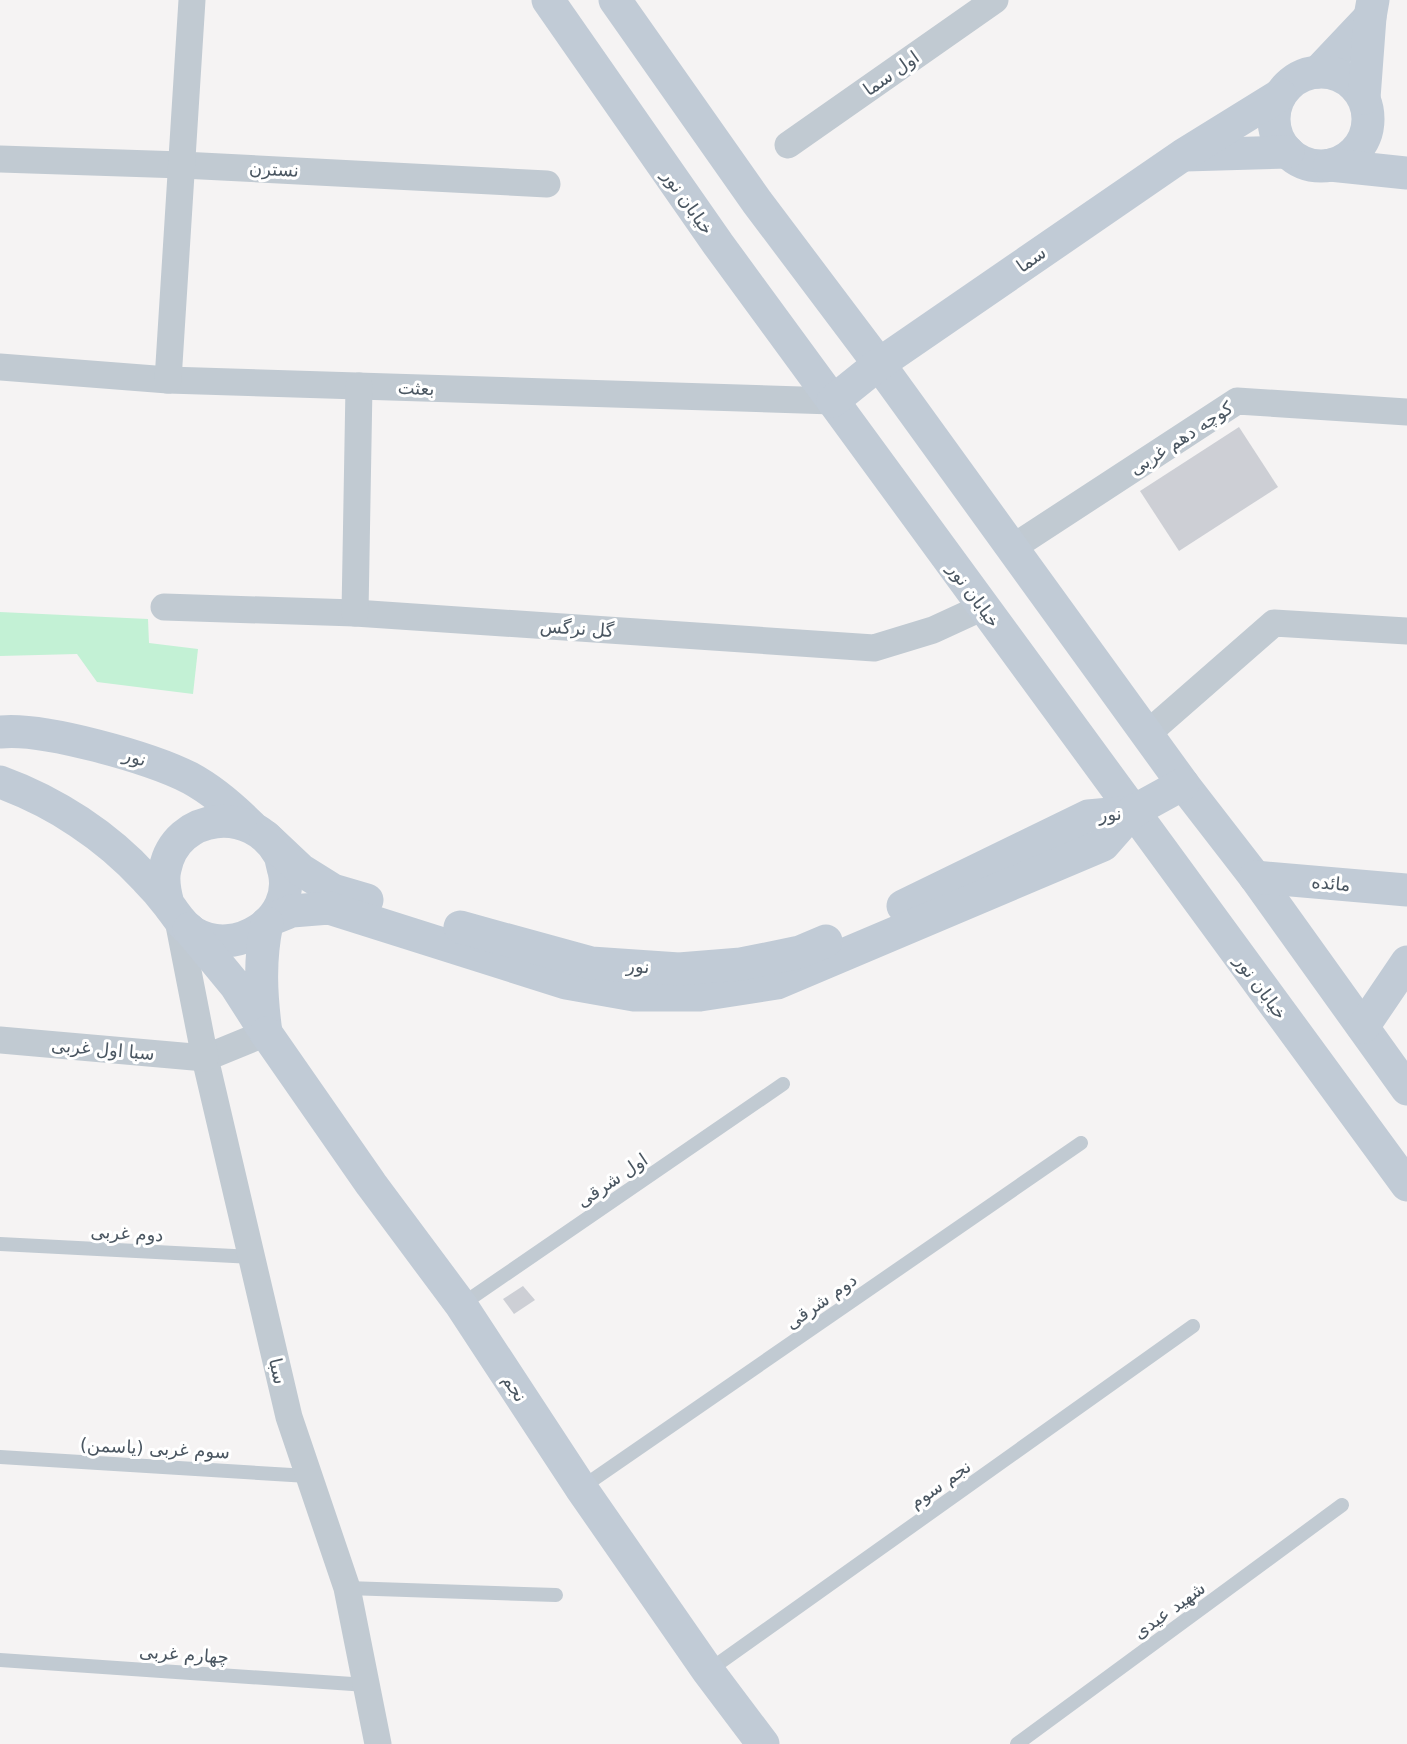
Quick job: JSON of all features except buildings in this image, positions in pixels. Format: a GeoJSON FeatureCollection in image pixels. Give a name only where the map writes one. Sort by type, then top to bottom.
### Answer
{"type":"FeatureCollection","features":[{"type":"Feature","properties":{"kind":"main road","name":"خیابان نور"},"geometry":{"type":"LineString","coordinates":[[548,0],[718,244],[1407,1185]]}},
{"type":"Feature","properties":{"kind":"main road"},"geometry":{"type":"LineString","coordinates":[[615,0],[757,202],[879,364],[1183,784],[1255,877],[1407,1089]]}},
{"type":"Feature","properties":{"kind":"main road"},"geometry":{"type":"LineString","coordinates":[[1318,72],[1371,8]]}},
{"type":"Feature","properties":{"kind":"main road"},"geometry":{"type":"LineString","coordinates":[[1330,165],[1344,160],[1355,152],[1363,140],[1371,8]]}},
{"type":"Feature","properties":{"kind":"main road"},"geometry":{"type":"LineString","coordinates":[[1318,72],[1332,73],[1345,78],[1356,87],[1366,113],[1400,172],[1315,165],[1300,161],[1288,152],[1279,140],[1274,125],[1274,110],[1280,95],[1289,83],[1303,75],[1318,72]]}},
{"type":"Feature","properties":{"kind":"main road","name":"سما"},"geometry":{"type":"LineString","coordinates":[[833,401],[879,364],[1183,155],[1280,95]]}},
{"type":"Feature","properties":{"kind":"main road"},"geometry":{"type":"LineString","coordinates":[[1183,155],[1288,152]]}},
{"type":"Feature","properties":{"kind":"main road","name":"نور"},"geometry":{"type":"LineString","coordinates":[[0,732],[49,735],[155,763],[190,778],[217,795],[301,870],[333,890],[591,963],[680,969],[741,964],[800,952],[946,886],[1088,816],[1132,812]]}},
{"type":"Feature","properties":{"kind":"main road"},"geometry":{"type":"LineString","coordinates":[[0,782],[50,804],[86,826],[145,878],[178,918],[195,934],[215,941],[236,940],[256,933],[269,921]]}},
{"type":"Feature","properties":{"kind":"main road"},"geometry":{"type":"LineString","coordinates":[[1132,812],[1183,784]]}},
{"type":"Feature","properties":{"kind":"main road","name":"نور"},"geometry":{"type":"LineString","coordinates":[[269,921],[292,911],[329,908],[566,983],[634,995],[700,995],[777,983],[799,974],[1103,845],[1132,812]]}},
{"type":"Feature","properties":{"kind":"main road"},"geometry":{"type":"LineString","coordinates":[[178,918],[164,887],[165,868],[171,851],[183,837],[198,826],[215,821],[233,821],[259,832],[280,855],[285,876],[282,898],[269,921],[262,947],[260,971],[266,1033]]}},
{"type":"Feature","properties":{"kind":"main road","name":"مائده"},"geometry":{"type":"LineString","coordinates":[[1255,877],[1407,890]]}},
{"type":"Feature","properties":{"kind":"main road","name":"نجم"},"geometry":{"type":"LineString","coordinates":[[178,918],[236,986],[371,1184],[460,1305],[581,1488],[708,1671],[763,1744]]}},
{"type":"Feature","properties":{"kind":"main road"},"geometry":{"type":"LineString","coordinates":[[1363,1028],[1407,962]]}},
{"type":"Feature","properties":{"kind":"street"},"geometry":{"type":"LineString","coordinates":[[168,380],[192,0]]}},
{"type":"Feature","properties":{"kind":"street","name":"اول سما"},"geometry":{"type":"LineString","coordinates":[[788,145],[994,0]]}},
{"type":"Feature","properties":{"kind":"street","name":"نسترن"},"geometry":{"type":"LineString","coordinates":[[0,159],[182,165],[547,184]]}},
{"type":"Feature","properties":{"kind":"street","name":"بعثت"},"geometry":{"type":"LineString","coordinates":[[0,367],[168,380],[833,401]]}},
{"type":"Feature","properties":{"kind":"street"},"geometry":{"type":"LineString","coordinates":[[355,614],[359,386]]}},
{"type":"Feature","properties":{"kind":"street","name":"کوچه دهم غربی"},"geometry":{"type":"LineString","coordinates":[[1012,548],[1237,401],[1407,412]]}},
{"type":"Feature","properties":{"kind":"street","name":"گل نرگس"},"geometry":{"type":"LineString","coordinates":[[164,607],[355,614],[874,648],[933,630],[983,607]]}},
{"type":"Feature","properties":{"kind":"street"},"geometry":{"type":"LineString","coordinates":[[1147,734],[1274,623],[1407,631]]}},
{"type":"Feature","properties":{"kind":"street","name":"سبا"},"geometry":{"type":"LineString","coordinates":[[178,918],[206,1058],[289,1417],[346,1588],[378,1744]]}},
{"type":"Feature","properties":{"kind":"street"},"geometry":{"type":"LineString","coordinates":[[206,1058],[266,1033]]}},
{"type":"Feature","properties":{"kind":"street","name":"سبا اول غربی"},"geometry":{"type":"LineString","coordinates":[[0,1040],[206,1058]]}},
{"type":"Feature","properties":{"kind":"lane","name":"اول شرقی"},"geometry":{"type":"LineString","coordinates":[[460,1305],[783,1084]]}},
{"type":"Feature","properties":{"kind":"lane","name":"دوم شرقی"},"geometry":{"type":"LineString","coordinates":[[581,1488],[1081,1143]]}},
{"type":"Feature","properties":{"kind":"lane","name":"دوم غربی"},"geometry":{"type":"LineString","coordinates":[[0,1244],[253,1257]]}},
{"type":"Feature","properties":{"kind":"lane","name":"نجم سوم"},"geometry":{"type":"LineString","coordinates":[[708,1671],[1193,1326]]}},
{"type":"Feature","properties":{"kind":"lane","name":"سوم غربی (یاسمن)"},"geometry":{"type":"LineString","coordinates":[[0,1457],[308,1476]]}},
{"type":"Feature","properties":{"kind":"lane","name":"شهید عیدی"},"geometry":{"type":"LineString","coordinates":[[1017,1744],[1342,1505]]}},
{"type":"Feature","properties":{"kind":"lane"},"geometry":{"type":"LineString","coordinates":[[346,1588],[556,1594]]}},
{"type":"Feature","properties":{"kind":"lane","name":"چهارم غربی"},"geometry":{"type":"LineString","coordinates":[[0,1660],[366,1685]]}},
{"type":"Feature","properties":{"kind":"green space"},"geometry":{"type":"Polygon","coordinates":[[[0,612],[148,619],[149,643],[198,649],[193,694],[97,682],[77,654],[0,656],[0,612]]]}}]}
